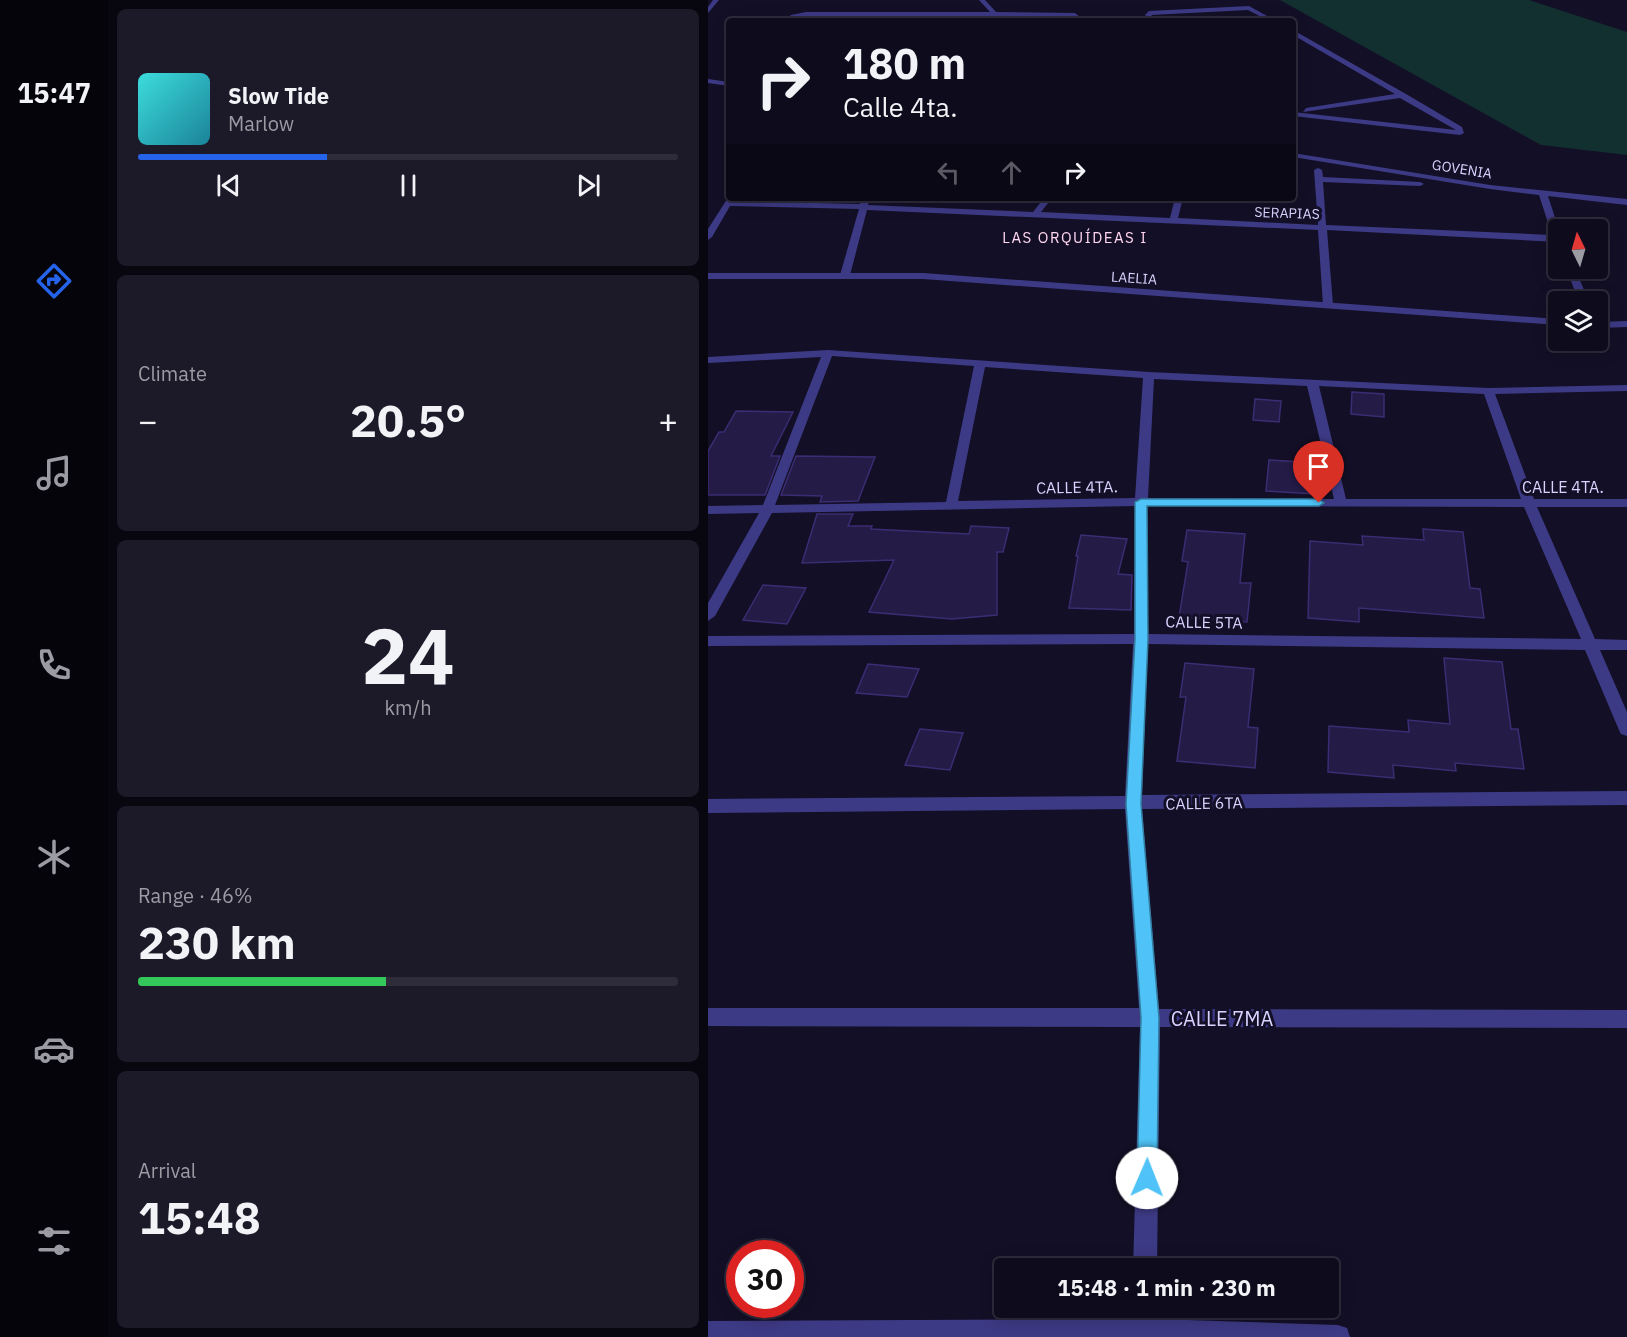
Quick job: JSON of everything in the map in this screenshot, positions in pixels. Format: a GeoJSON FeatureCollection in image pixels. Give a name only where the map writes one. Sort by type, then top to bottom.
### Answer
{"type":"FeatureCollection","features":[{"type":"Feature","properties":{"kind":"street"},"geometry":{"type":"LineString","coordinates":[[708,11],[716,0]]}},
{"type":"Feature","properties":{"kind":"street"},"geometry":{"type":"LineString","coordinates":[[982,0],[998,18]]}},
{"type":"Feature","properties":{"kind":"street"},"geometry":{"type":"LineString","coordinates":[[1189,0],[1192,11]]}},
{"type":"Feature","properties":{"kind":"street"},"geometry":{"type":"LineString","coordinates":[[1152,18],[1148,15],[1149,13],[1249,8],[1267,18]]}},
{"type":"Feature","properties":{"kind":"street"},"geometry":{"type":"LineString","coordinates":[[792,18],[797,15],[1072,14],[1078,18]]}},
{"type":"Feature","properties":{"kind":"street"},"geometry":{"type":"LineString","coordinates":[[1296,34],[1404,95],[1459,129],[1460,133],[1296,113]]}},
{"type":"Feature","properties":{"kind":"street"},"geometry":{"type":"LineString","coordinates":[[708,81],[726,84]]}},
{"type":"Feature","properties":{"kind":"street"},"geometry":{"type":"LineString","coordinates":[[1296,113],[1404,95]]}},
{"type":"Feature","properties":{"kind":"street","name":"GOVENIA"},"geometry":{"type":"LineString","coordinates":[[1296,155],[1490,187],[1627,202]]}},
{"type":"Feature","properties":{"kind":"street"},"geometry":{"type":"LineString","coordinates":[[1317,158],[1328,305]]}},
{"type":"Feature","properties":{"kind":"street"},"geometry":{"type":"LineString","coordinates":[[1318,179],[1490,187]]}},
{"type":"Feature","properties":{"kind":"street"},"geometry":{"type":"LineString","coordinates":[[1543,194],[1552,219]]}},
{"type":"Feature","properties":{"kind":"street"},"geometry":{"type":"LineString","coordinates":[[708,237],[728,201]]}},
{"type":"Feature","properties":{"kind":"street","name":"SERAPIAS"},"geometry":{"type":"LineString","coordinates":[[728,201],[864,203],[1034,216],[1548,238]]}},
{"type":"Feature","properties":{"kind":"street"},"geometry":{"type":"LineString","coordinates":[[1034,216],[1046,201]]}},
{"type":"Feature","properties":{"kind":"street"},"geometry":{"type":"LineString","coordinates":[[1173,222],[1178,201]]}},
{"type":"Feature","properties":{"kind":"street"},"geometry":{"type":"LineString","coordinates":[[845,275],[864,203]]}},
{"type":"Feature","properties":{"kind":"street","name":"LAELIA"},"geometry":{"type":"LineString","coordinates":[[708,276],[923,276],[1548,321]]}},
{"type":"Feature","properties":{"kind":"street"},"geometry":{"type":"LineString","coordinates":[[1608,325],[1627,324]]}},
{"type":"Feature","properties":{"kind":"street"},"geometry":{"type":"LineString","coordinates":[[708,616],[767,510],[828,353]]}},
{"type":"Feature","properties":{"kind":"street"},"geometry":{"type":"LineString","coordinates":[[708,360],[828,353],[1149,375],[1488,391],[1627,388]]}},
{"type":"Feature","properties":{"kind":"street"},"geometry":{"type":"LineString","coordinates":[[951,506],[980,363]]}},
{"type":"Feature","properties":{"kind":"street"},"geometry":{"type":"LineString","coordinates":[[1145,1258],[1150,1018],[1133,804],[1141,639],[1141,502],[1149,375]]}},
{"type":"Feature","properties":{"kind":"street"},"geometry":{"type":"LineString","coordinates":[[1312,382],[1341,503]]}},
{"type":"Feature","properties":{"kind":"street"},"geometry":{"type":"LineString","coordinates":[[1488,391],[1529,503],[1627,730]]}},
{"type":"Feature","properties":{"kind":"street","name":"CALLE 4TA."},"geometry":{"type":"LineString","coordinates":[[708,510],[1141,502],[1627,503]]}},
{"type":"Feature","properties":{"kind":"street","name":"CALLE 5TA"},"geometry":{"type":"LineString","coordinates":[[708,641],[1141,639],[1627,645]]}},
{"type":"Feature","properties":{"kind":"street","name":"CALLE 6TA"},"geometry":{"type":"LineString","coordinates":[[708,806],[1627,798]]}},
{"type":"Feature","properties":{"kind":"street","name":"CALLE 7MA"},"geometry":{"type":"LineString","coordinates":[[708,1017],[1627,1019]]}},
{"type":"Feature","properties":{"kind":"street"},"geometry":{"type":"LineString","coordinates":[[708,1333],[1144,1325],[1338,1337]]}},
{"type":"Feature","properties":{"kind":"green space"},"geometry":{"type":"Polygon","coordinates":[[[1280,0],[1529,0],[1627,32],[1627,155],[1541,145],[1280,0]]]}},
{"type":"Feature","properties":{"kind":"building"},"geometry":{"type":"Polygon","coordinates":[[[1352,392],[1384,394],[1384,417],[1351,414],[1352,392]]]}},
{"type":"Feature","properties":{"kind":"building"},"geometry":{"type":"Polygon","coordinates":[[[1255,399],[1281,401],[1279,422],[1253,420],[1255,399]]]}},
{"type":"Feature","properties":{"kind":"building"},"geometry":{"type":"Polygon","coordinates":[[[736,411],[793,412],[771,456],[780,456],[765,495],[708,495],[708,451],[719,432],[724,432],[736,411]]]}},
{"type":"Feature","properties":{"kind":"building"},"geometry":{"type":"Polygon","coordinates":[[[796,456],[875,457],[858,501],[820,502],[822,496],[781,495],[796,456]]]}},
{"type":"Feature","properties":{"kind":"building"},"geometry":{"type":"Polygon","coordinates":[[[1269,460],[1316,463],[1315,494],[1266,491],[1269,460]]]}},
{"type":"Feature","properties":{"kind":"building"},"geometry":{"type":"Polygon","coordinates":[[[817,514],[853,514],[848,526],[872,526],[871,529],[969,534],[971,526],[1009,528],[1003,552],[997,552],[997,615],[952,619],[869,612],[894,560],[802,563],[817,514]]]}},
{"type":"Feature","properties":{"kind":"building"},"geometry":{"type":"Polygon","coordinates":[[[1423,529],[1463,532],[1470,588],[1480,589],[1484,618],[1359,608],[1359,622],[1308,618],[1310,541],[1363,545],[1362,536],[1424,540],[1423,529]]]}},
{"type":"Feature","properties":{"kind":"building"},"geometry":{"type":"Polygon","coordinates":[[[1187,530],[1245,534],[1240,583],[1251,583],[1247,622],[1179,617],[1188,562],[1182,561],[1187,530]]]}},
{"type":"Feature","properties":{"kind":"building"},"geometry":{"type":"Polygon","coordinates":[[[1081,535],[1127,539],[1118,574],[1132,575],[1131,610],[1069,608],[1081,535]]]}},
{"type":"Feature","properties":{"kind":"building"},"geometry":{"type":"Polygon","coordinates":[[[763,585],[806,588],[787,624],[743,620],[763,585]]]}},
{"type":"Feature","properties":{"kind":"building"},"geometry":{"type":"Polygon","coordinates":[[[1444,658],[1502,662],[1511,729],[1518,729],[1524,769],[1455,763],[1456,771],[1393,765],[1394,778],[1328,772],[1329,726],[1409,732],[1408,720],[1450,724],[1444,658]]]}},
{"type":"Feature","properties":{"kind":"building"},"geometry":{"type":"Polygon","coordinates":[[[1185,663],[1254,669],[1248,727],[1258,728],[1255,768],[1177,761],[1186,697],[1180,697],[1185,663]]]}},
{"type":"Feature","properties":{"kind":"building"},"geometry":{"type":"Polygon","coordinates":[[[868,664],[919,669],[907,697],[856,693],[868,664]]]}},
{"type":"Feature","properties":{"kind":"building"},"geometry":{"type":"Polygon","coordinates":[[[920,729],[963,733],[950,770],[905,765],[920,729]]]}},
{"type":"Feature","properties":{"kind":"district","name":"LAS ORQUÍDEAS I"},"geometry":{"type":"Point","coordinates":[1075,237]}},
{"type":"Feature","properties":{"kind":"route"},"geometry":{"type":"LineString","coordinates":[[1147,1178],[1150,1018],[1133,804],[1141,639],[1141,502],[1319,503]]}}]}
